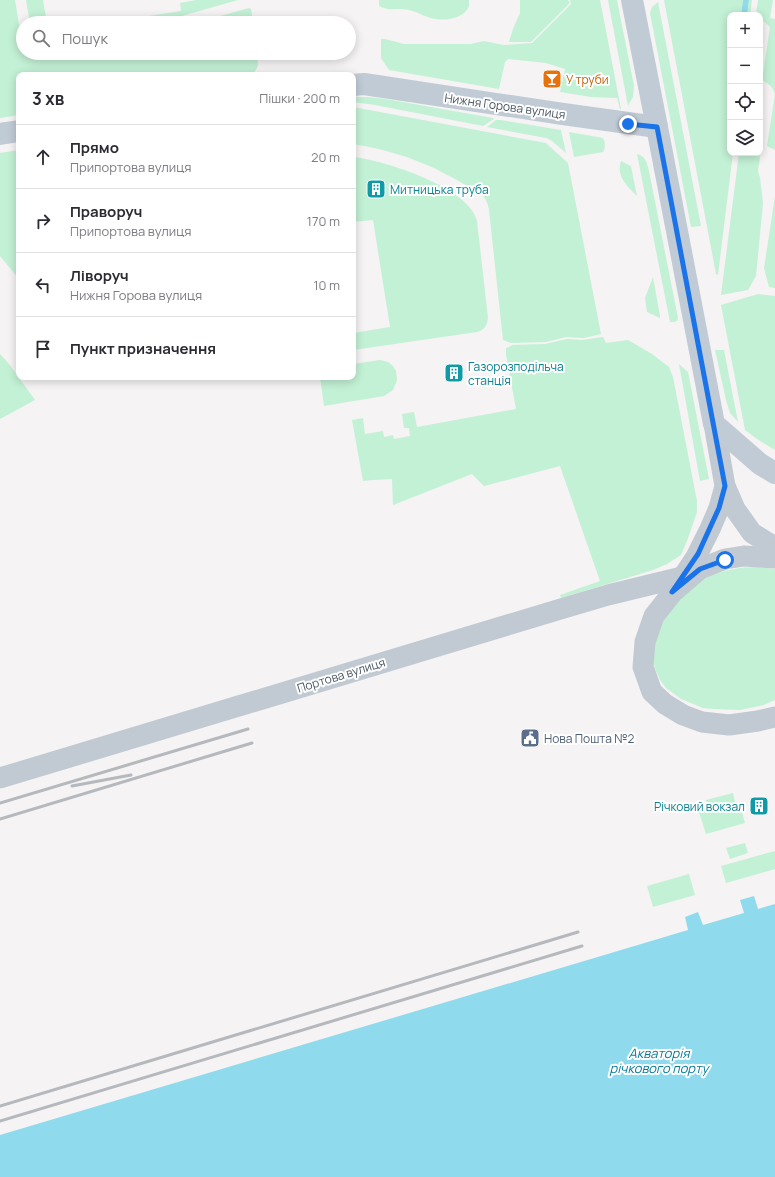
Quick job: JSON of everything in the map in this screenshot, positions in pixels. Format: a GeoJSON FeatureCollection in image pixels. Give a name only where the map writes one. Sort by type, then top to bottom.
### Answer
{"type":"FeatureCollection","features":[{"type":"Feature","properties":{"kind":"main road"},"geometry":{"type":"LineString","coordinates":[[632,0],[714,424],[760,464],[775,472]]}},
{"type":"Feature","properties":{"kind":"main road","name":"Нижня Горова вулиця"},"geometry":{"type":"LineString","coordinates":[[356,85],[364,84],[570,116],[657,127]]}},
{"type":"Feature","properties":{"kind":"main road"},"geometry":{"type":"LineString","coordinates":[[0,134],[16,131]]}},
{"type":"Feature","properties":{"kind":"street"},"geometry":{"type":"LineString","coordinates":[[714,424],[725,486],[735,509],[752,533],[775,547]]}},
{"type":"Feature","properties":{"kind":"street"},"geometry":{"type":"LineString","coordinates":[[725,486],[719,508],[696,557],[654,616],[645,642],[643,668],[652,692],[665,704],[683,715],[702,722],[729,725],[775,717]]}},
{"type":"Feature","properties":{"kind":"street"},"geometry":{"type":"LineString","coordinates":[[678,584],[700,569],[725,560],[744,556],[775,558]]}},
{"type":"Feature","properties":{"kind":"street","name":"Портова вулиця"},"geometry":{"type":"LineString","coordinates":[[0,778],[608,595],[678,584]]}},
{"type":"Feature","properties":{"kind":"green space"},"geometry":{"type":"Polygon","coordinates":[[[0,0],[15,0],[18,16],[16,16],[16,60],[258,60],[258,66],[255,72],[16,72],[16,115],[0,118],[0,0]]]}},
{"type":"Feature","properties":{"kind":"green space"},"geometry":{"type":"Polygon","coordinates":[[[26,0],[43,0],[46,16],[29,16],[26,0]]]}},
{"type":"Feature","properties":{"kind":"green space"},"geometry":{"type":"Polygon","coordinates":[[[196,0],[238,0],[182,16],[149,16],[181,11],[180,3],[196,0]]]}},
{"type":"Feature","properties":{"kind":"green space"},"geometry":{"type":"Polygon","coordinates":[[[379,0],[469,0],[469,6],[464,13],[455,18],[440,20],[409,10],[383,8],[379,6],[379,0]]]}},
{"type":"Feature","properties":{"kind":"green space"},"geometry":{"type":"Polygon","coordinates":[[[520,0],[568,0],[570,3],[531,42],[509,42],[520,13],[520,0]]]}},
{"type":"Feature","properties":{"kind":"green space"},"geometry":{"type":"Polygon","coordinates":[[[570,0],[600,0],[621,109],[617,98],[591,97],[560,92],[565,69],[546,63],[508,59],[505,62],[499,89],[389,70],[381,58],[381,39],[404,44],[471,44],[484,41],[504,45],[532,43],[571,4],[570,0]]]}},
{"type":"Feature","properties":{"kind":"green space"},"geometry":{"type":"Polygon","coordinates":[[[608,0],[617,0],[634,86],[633,97],[628,106],[608,0]]]}},
{"type":"Feature","properties":{"kind":"green space"},"geometry":{"type":"Polygon","coordinates":[[[664,0],[752,0],[750,12],[727,12],[727,156],[733,156],[718,275],[716,274],[664,0]]]}},
{"type":"Feature","properties":{"kind":"green space"},"geometry":{"type":"Polygon","coordinates":[[[758,0],[773,0],[770,18],[775,19],[775,94],[773,89],[763,81],[770,27],[763,21],[763,12],[756,12],[758,0]]]}},
{"type":"Feature","properties":{"kind":"green space"},"geometry":{"type":"Polygon","coordinates":[[[658,2],[701,226],[691,227],[650,13],[652,7],[658,2]]]}},
{"type":"Feature","properties":{"kind":"green space"},"geometry":{"type":"Polygon","coordinates":[[[249,8],[251,9],[252,16],[220,16],[249,8]]]}},
{"type":"Feature","properties":{"kind":"green space"},"geometry":{"type":"Polygon","coordinates":[[[775,94],[775,150],[767,146],[775,94]]]}},
{"type":"Feature","properties":{"kind":"green space"},"geometry":{"type":"Polygon","coordinates":[[[356,97],[386,99],[494,119],[483,126],[356,102],[356,97]]]}},
{"type":"Feature","properties":{"kind":"green space"},"geometry":{"type":"Polygon","coordinates":[[[356,108],[546,143],[568,163],[601,334],[584,338],[566,337],[546,342],[511,343],[503,340],[489,210],[485,199],[475,190],[427,165],[391,152],[356,145],[356,108]]]}},
{"type":"Feature","properties":{"kind":"green space"},"geometry":{"type":"Polygon","coordinates":[[[496,120],[561,130],[566,153],[546,138],[487,127],[496,120]]]}},
{"type":"Feature","properties":{"kind":"green space"},"geometry":{"type":"Polygon","coordinates":[[[569,132],[603,138],[605,148],[603,152],[574,157],[569,132]]]}},
{"type":"Feature","properties":{"kind":"green space"},"geometry":{"type":"Polygon","coordinates":[[[16,150],[16,275],[0,256],[0,153],[16,150]]]}},
{"type":"Feature","properties":{"kind":"green space"},"geometry":{"type":"Polygon","coordinates":[[[637,154],[644,158],[649,171],[678,318],[677,321],[674,322],[670,322],[637,154]]]}},
{"type":"Feature","properties":{"kind":"green space"},"geometry":{"type":"Polygon","coordinates":[[[739,156],[760,156],[758,171],[763,203],[756,276],[748,290],[721,295],[739,156]]]}},
{"type":"Feature","properties":{"kind":"green space"},"geometry":{"type":"Polygon","coordinates":[[[356,157],[367,159],[404,170],[424,178],[443,187],[459,198],[471,209],[477,221],[488,318],[486,325],[482,330],[477,332],[356,350],[356,333],[390,327],[373,220],[356,222],[356,157]]]}},
{"type":"Feature","properties":{"kind":"green space"},"geometry":{"type":"Polygon","coordinates":[[[621,161],[631,166],[637,196],[621,176],[621,161]]]}},
{"type":"Feature","properties":{"kind":"green space"},"geometry":{"type":"Polygon","coordinates":[[[775,196],[775,288],[769,287],[764,268],[775,196]]]}},
{"type":"Feature","properties":{"kind":"green space"},"geometry":{"type":"Polygon","coordinates":[[[653,277],[660,318],[647,312],[645,298],[653,277]]]}},
{"type":"Feature","properties":{"kind":"green space"},"geometry":{"type":"Polygon","coordinates":[[[758,294],[775,296],[775,450],[745,430],[721,305],[758,294]]]}},
{"type":"Feature","properties":{"kind":"green space"},"geometry":{"type":"Polygon","coordinates":[[[603,337],[606,343],[628,340],[652,354],[669,367],[673,377],[697,501],[697,512],[681,555],[667,564],[653,570],[561,598],[560,595],[600,581],[560,466],[484,486],[472,474],[393,505],[392,479],[363,481],[352,420],[363,418],[365,434],[383,431],[384,437],[393,435],[394,439],[410,436],[409,428],[404,428],[402,414],[414,412],[417,427],[516,409],[506,348],[512,345],[545,344],[567,339],[582,340],[603,337]]]}},
{"type":"Feature","properties":{"kind":"green space"},"geometry":{"type":"Polygon","coordinates":[[[715,350],[724,350],[738,422],[730,413],[715,350]]]}},
{"type":"Feature","properties":{"kind":"green space"},"geometry":{"type":"Polygon","coordinates":[[[0,354],[16,374],[16,380],[21,380],[35,400],[0,419],[0,354]]]}},
{"type":"Feature","properties":{"kind":"green space"},"geometry":{"type":"Polygon","coordinates":[[[380,360],[388,362],[396,371],[397,380],[393,390],[384,396],[324,406],[320,380],[356,380],[356,364],[380,360]]]}},
{"type":"Feature","properties":{"kind":"green space"},"geometry":{"type":"Polygon","coordinates":[[[679,364],[688,372],[709,479],[700,481],[679,364]]]}},
{"type":"Feature","properties":{"kind":"green space"},"geometry":{"type":"Polygon","coordinates":[[[758,567],[775,569],[775,700],[764,705],[740,710],[703,708],[681,699],[666,688],[660,680],[655,669],[651,653],[668,606],[712,575],[732,570],[758,567]]]}},
{"type":"Feature","properties":{"kind":"green space"},"geometry":{"type":"Polygon","coordinates":[[[733,793],[737,810],[741,809],[745,823],[706,834],[699,812],[703,811],[702,807],[707,805],[706,800],[733,793]]]}},
{"type":"Feature","properties":{"kind":"green space"},"geometry":{"type":"Polygon","coordinates":[[[745,843],[748,853],[730,859],[726,848],[745,843]]]}},
{"type":"Feature","properties":{"kind":"green space"},"geometry":{"type":"Polygon","coordinates":[[[775,851],[775,869],[726,883],[721,866],[775,851]]]}},
{"type":"Feature","properties":{"kind":"green space"},"geometry":{"type":"Polygon","coordinates":[[[689,874],[695,895],[653,907],[647,886],[689,874]]]}},
{"type":"Feature","properties":{"kind":"water","name":"Акваторія річкового порту"},"geometry":{"type":"Polygon","coordinates":[[[754,896],[758,909],[775,904],[775,1177],[0,1177],[0,1135],[688,930],[685,917],[698,912],[703,925],[744,913],[740,900],[754,896]]]}},
{"type":"Feature","properties":{"kind":"waterway"},"geometry":{"type":"LineString","coordinates":[[744,12],[746,0]]}},
{"type":"Feature","properties":{"kind":"railway"},"geometry":{"type":"LineString","coordinates":[[0,803],[248,729]]}},
{"type":"Feature","properties":{"kind":"railway"},"geometry":{"type":"LineString","coordinates":[[0,819],[252,743]]}},
{"type":"Feature","properties":{"kind":"railway"},"geometry":{"type":"LineString","coordinates":[[72,786],[131,775]]}},
{"type":"Feature","properties":{"kind":"railway"},"geometry":{"type":"LineString","coordinates":[[0,1106],[578,932]]}},
{"type":"Feature","properties":{"kind":"railway"},"geometry":{"type":"LineString","coordinates":[[0,1121],[582,946]]}},
{"type":"Feature","properties":{"kind":"place","name":"У труби"},"geometry":{"type":"Point","coordinates":[552,79]}},
{"type":"Feature","properties":{"kind":"place","name":"Митницька труба"},"geometry":{"type":"Point","coordinates":[376,189]}},
{"type":"Feature","properties":{"kind":"place","name":"Газорозподільча станція"},"geometry":{"type":"Point","coordinates":[454,373]}},
{"type":"Feature","properties":{"kind":"place","name":"Нова Пошта №2"},"geometry":{"type":"Point","coordinates":[530,738]}},
{"type":"Feature","properties":{"kind":"place","name":"Річковий вокзал"},"geometry":{"type":"Point","coordinates":[759,806]}},
{"type":"Feature","properties":{"kind":"route"},"geometry":{"type":"LineString","coordinates":[[628,124],[657,127],[703,363],[725,486],[719,508],[698,554],[672,592],[700,569],[725,560]]}}]}
